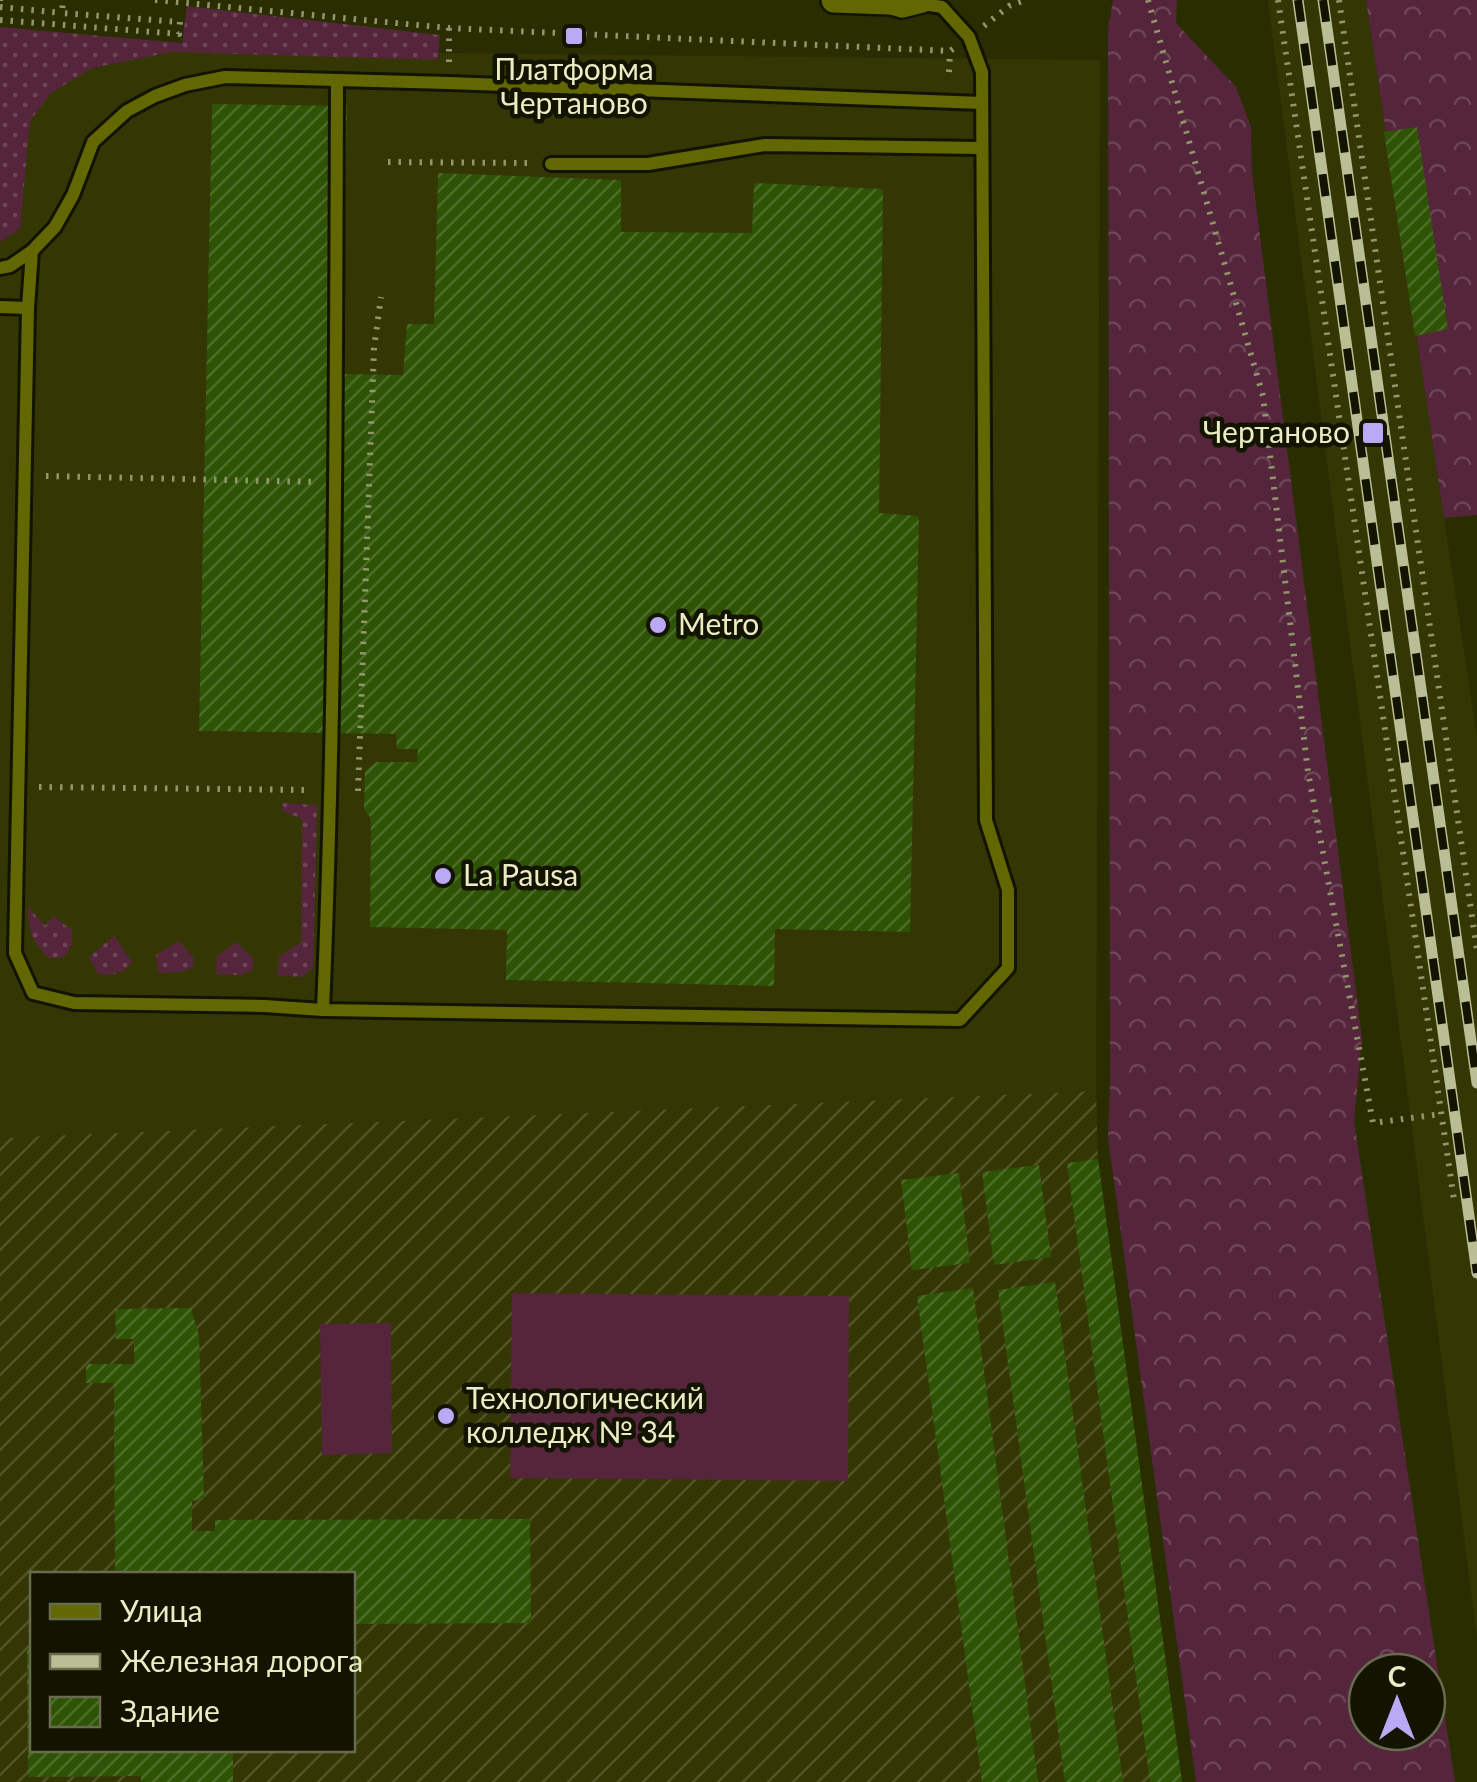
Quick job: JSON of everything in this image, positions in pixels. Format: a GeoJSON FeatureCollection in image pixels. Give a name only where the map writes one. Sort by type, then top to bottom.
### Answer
{"type":"FeatureCollection","features":[{"type":"Feature","properties":{"kind":"street"},"geometry":{"type":"LineString","coordinates":[[834,0],[931,3]]}},
{"type":"Feature","properties":{"kind":"lane"},"geometry":{"type":"LineString","coordinates":[[32,251],[15,953],[33,993],[74,1003],[960,1020],[1008,968],[1008,890],[986,820],[982,72],[969,38],[931,3]]}},
{"type":"Feature","properties":{"kind":"lane"},"geometry":{"type":"LineString","coordinates":[[0,268],[32,251],[55,227],[73,195],[92,142],[127,111],[186,85],[225,77],[982,103]]}},
{"type":"Feature","properties":{"kind":"lane"},"geometry":{"type":"LineString","coordinates":[[323,1010],[336,482],[337,80]]}},
{"type":"Feature","properties":{"kind":"lane"},"geometry":{"type":"LineString","coordinates":[[550,164],[648,164],[765,145],[982,148]]}},
{"type":"Feature","properties":{"kind":"lane"},"geometry":{"type":"LineString","coordinates":[[0,307],[28,308]]}},
{"type":"Feature","properties":{"kind":"path"},"geometry":{"type":"LineString","coordinates":[[62,13],[63,0]]}},
{"type":"Feature","properties":{"kind":"path"},"geometry":{"type":"LineString","coordinates":[[155,0],[449,28],[950,51],[950,72]]}},
{"type":"Feature","properties":{"kind":"path"},"geometry":{"type":"LineString","coordinates":[[969,38],[1009,6],[1025,0]]}},
{"type":"Feature","properties":{"kind":"path"},"geometry":{"type":"LineString","coordinates":[[1148,0],[1263,396],[1308,772],[1373,1122],[1441,1114]]}},
{"type":"Feature","properties":{"kind":"path"},"geometry":{"type":"LineString","coordinates":[[1278,0],[1454,1200]]}},
{"type":"Feature","properties":{"kind":"path"},"geometry":{"type":"LineString","coordinates":[[1338,0],[1477,951]]}},
{"type":"Feature","properties":{"kind":"path"},"geometry":{"type":"LineString","coordinates":[[0,3],[62,13],[180,22],[179,34],[0,20]]}},
{"type":"Feature","properties":{"kind":"path"},"geometry":{"type":"LineString","coordinates":[[448,83],[449,28]]}},
{"type":"Feature","properties":{"kind":"path"},"geometry":{"type":"LineString","coordinates":[[388,162],[550,164]]}},
{"type":"Feature","properties":{"kind":"path"},"geometry":{"type":"LineString","coordinates":[[18,786],[362,791],[374,348],[381,297]]}},
{"type":"Feature","properties":{"kind":"path"},"geometry":{"type":"LineString","coordinates":[[24,475],[370,484]]}},
{"type":"Feature","properties":{"kind":"shaded area"},"geometry":{"type":"Polygon","coordinates":[[[1268,0],[1366,0],[1477,737],[1477,1638],[1268,0]]]}},
{"type":"Feature","properties":{"kind":"shaded area"},"geometry":{"type":"Polygon","coordinates":[[[69,49],[1100,60],[1096,1091],[0,1138],[0,128],[69,49]]]}},
{"type":"Feature","properties":{"kind":"shaded area","name":"Технологический колледж № 34"},"geometry":{"type":"Polygon","coordinates":[[[1096,1091],[1098,1159],[1182,1782],[0,1782],[0,1138],[1096,1091]]]}},
{"type":"Feature","properties":{"kind":"green space"},"geometry":{"type":"Polygon","coordinates":[[[1113,0],[1177,0],[1176,23],[1236,87],[1251,127],[1252,173],[1362,1039],[1354,1121],[1435,1652],[1347,1652],[1347,1752],[1447,1752],[1447,1730],[1455,1782],[1196,1782],[1108,1138],[1108,28],[1113,0]]]}},
{"type":"Feature","properties":{"kind":"green space"},"geometry":{"type":"Polygon","coordinates":[[[1366,0],[1477,0],[1477,515],[1444,518],[1366,0]]]}},
{"type":"Feature","properties":{"kind":"green space"},"geometry":{"type":"Polygon","coordinates":[[[187,6],[440,35],[438,60],[172,52],[92,68],[51,93],[30,121],[20,229],[0,242],[0,27],[182,43],[187,6]]]}},
{"type":"Feature","properties":{"kind":"green space"},"geometry":{"type":"Polygon","coordinates":[[[282,803],[317,805],[313,968],[302,977],[277,975],[279,957],[301,942],[302,819],[282,811],[282,803]]]}},
{"type":"Feature","properties":{"kind":"green space"},"geometry":{"type":"Polygon","coordinates":[[[28,907],[45,926],[53,916],[72,930],[72,945],[64,957],[49,958],[39,947],[30,929],[28,907]]]}},
{"type":"Feature","properties":{"kind":"green space"},"geometry":{"type":"Polygon","coordinates":[[[114,936],[132,962],[117,973],[98,974],[89,957],[114,936]]]}},
{"type":"Feature","properties":{"kind":"green space"},"geometry":{"type":"Polygon","coordinates":[[[179,941],[194,958],[193,967],[182,972],[158,973],[156,955],[179,941]]]}},
{"type":"Feature","properties":{"kind":"green space"},"geometry":{"type":"Polygon","coordinates":[[[237,942],[253,959],[253,969],[243,975],[216,974],[217,956],[237,942]]]}},
{"type":"Feature","properties":{"kind":"green space"},"geometry":{"type":"Polygon","coordinates":[[[512,1293],[849,1296],[848,1481],[510,1478],[512,1293]]]}},
{"type":"Feature","properties":{"kind":"green space"},"geometry":{"type":"Polygon","coordinates":[[[391,1323],[392,1453],[322,1455],[320,1324],[391,1323]]]}},
{"type":"Feature","properties":{"kind":"building","name":"Metro"},"geometry":{"type":"Polygon","coordinates":[[[212,104],[347,106],[341,374],[403,375],[407,324],[434,324],[438,173],[621,180],[621,232],[752,233],[754,183],[883,189],[879,513],[919,516],[910,932],[775,929],[774,986],[506,980],[507,930],[370,927],[371,825],[364,809],[365,771],[376,762],[417,762],[418,749],[397,749],[396,734],[199,731],[212,104]]]}},
{"type":"Feature","properties":{"kind":"building"},"geometry":{"type":"Polygon","coordinates":[[[1417,127],[1448,329],[1415,336],[1384,132],[1417,127]]]}},
{"type":"Feature","properties":{"kind":"building"},"geometry":{"type":"Polygon","coordinates":[[[1098,1159],[1182,1782],[1150,1782],[1067,1163],[1098,1159]]]}},
{"type":"Feature","properties":{"kind":"building"},"geometry":{"type":"Polygon","coordinates":[[[1039,1165],[1051,1257],[994,1265],[982,1172],[1039,1165]]]}},
{"type":"Feature","properties":{"kind":"building"},"geometry":{"type":"Polygon","coordinates":[[[959,1173],[970,1263],[912,1270],[901,1180],[959,1173]]]}},
{"type":"Feature","properties":{"kind":"building"},"geometry":{"type":"Polygon","coordinates":[[[1055,1282],[1123,1782],[1065,1782],[998,1290],[1055,1282]]]}},
{"type":"Feature","properties":{"kind":"building"},"geometry":{"type":"Polygon","coordinates":[[[973,1288],[1038,1782],[982,1782],[917,1296],[973,1288]]]}},
{"type":"Feature","properties":{"kind":"building"},"geometry":{"type":"Polygon","coordinates":[[[191,1308],[199,1336],[204,1498],[192,1501],[192,1531],[215,1531],[215,1520],[530,1519],[531,1623],[355,1624],[355,1572],[115,1572],[114,1383],[86,1383],[86,1364],[134,1364],[134,1339],[116,1339],[115,1309],[191,1308]]]}},
{"type":"Feature","properties":{"kind":"building"},"geometry":{"type":"Polygon","coordinates":[[[27,1648],[30,1752],[233,1752],[233,1782],[141,1782],[141,1776],[28,1777],[27,1648]]]}},
{"type":"Feature","properties":{"kind":"railway"},"geometry":{"type":"LineString","coordinates":[[1298,0],[1477,1273]]}},
{"type":"Feature","properties":{"kind":"railway"},"geometry":{"type":"LineString","coordinates":[[1323,0],[1477,1083]]}},
{"type":"Feature","properties":{"kind":"place","name":"Платформа Чертаново"},"geometry":{"type":"Point","coordinates":[574,36]}},
{"type":"Feature","properties":{"kind":"place","name":"Чертаново"},"geometry":{"type":"Point","coordinates":[1373,433]}},
{"type":"Feature","properties":{"kind":"place","name":"Metro"},"geometry":{"type":"Point","coordinates":[658,625]}},
{"type":"Feature","properties":{"kind":"place","name":"La Pausa"},"geometry":{"type":"Point","coordinates":[443,876]}},
{"type":"Feature","properties":{"kind":"place","name":"Технологический колледж № 34"},"geometry":{"type":"Point","coordinates":[446,1416]}}]}
